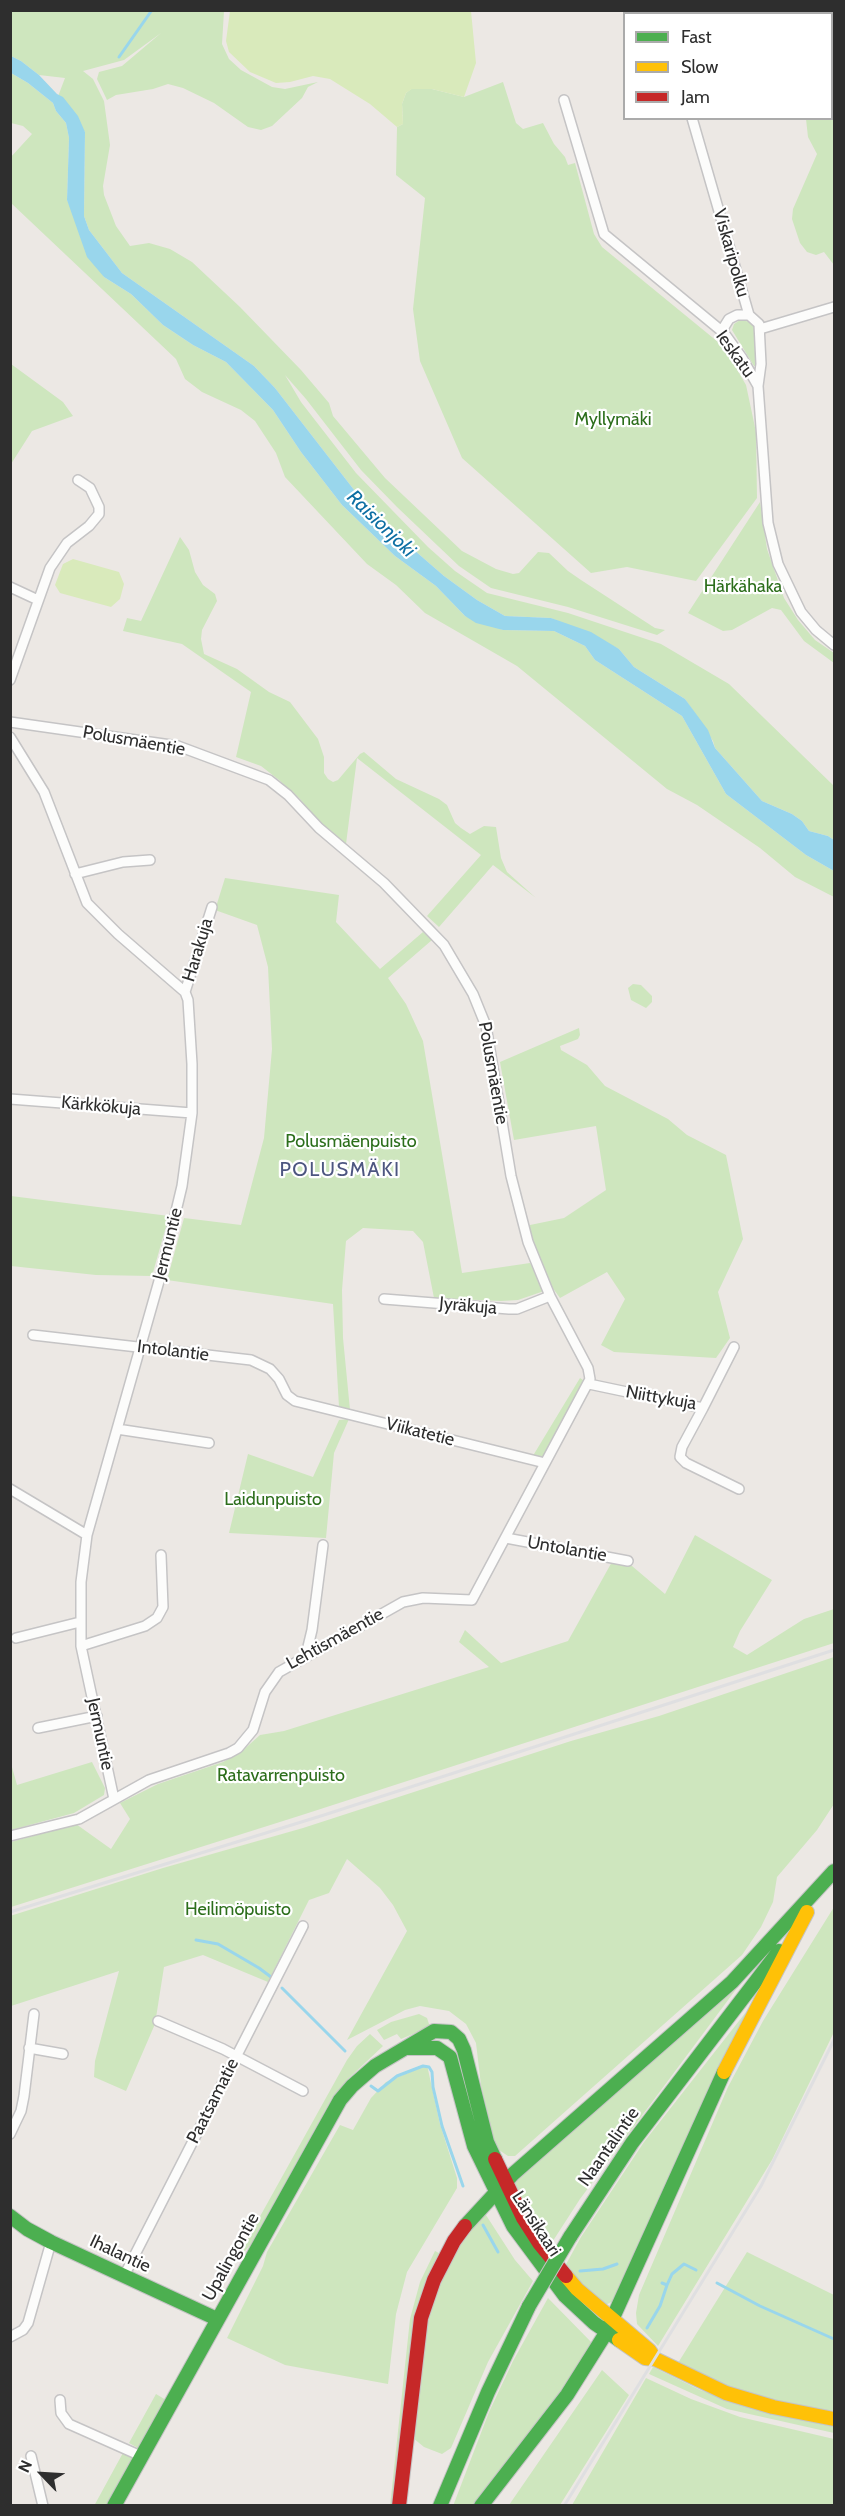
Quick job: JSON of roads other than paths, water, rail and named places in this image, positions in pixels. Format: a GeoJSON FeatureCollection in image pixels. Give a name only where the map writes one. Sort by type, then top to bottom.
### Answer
{"type":"FeatureCollection","features":[{"type":"Feature","properties":{"kind":"main road","name":"Naantalintie"},"geometry":{"type":"LineString","coordinates":[[440,2505],[488,2392],[529,2306],[570,2237],[633,2143],[807,1912],[834,1872]]}},
{"type":"Feature","properties":{"kind":"main road"},"geometry":{"type":"LineString","coordinates":[[399,2505],[417,2343],[427,2297],[454,2241],[472,2216],[505,2182],[718,1995],[834,1872]]}},
{"type":"Feature","properties":{"kind":"main road"},"geometry":{"type":"LineString","coordinates":[[481,2505],[567,2395],[609,2327],[738,2043],[807,1912]]}},
{"type":"Feature","properties":{"kind":"main road","name":"Upalingontie"},"geometry":{"type":"LineString","coordinates":[[114,2505],[340,2100],[364,2074],[423,2036],[439,2030],[455,2035],[464,2050]]}},
{"type":"Feature","properties":{"kind":"main road","name":"Upalingontie"},"geometry":{"type":"LineString","coordinates":[[406,2049],[437,2048],[447,2052],[453,2060]]}},
{"type":"Feature","properties":{"kind":"main road","name":"Länsikaari"},"geometry":{"type":"LineString","coordinates":[[464,2050],[479,2115],[490,2150],[523,2218],[559,2269],[593,2305],[609,2327]]}},
{"type":"Feature","properties":{"kind":"main road","name":"Länsikaari"},"geometry":{"type":"LineString","coordinates":[[453,2060],[474,2146],[495,2193],[513,2226],[565,2296],[609,2327],[649,2350],[655,2359],[726,2393],[773,2407],[834,2419]]}},
{"type":"Feature","properties":{"kind":"main road","name":"Ihalantie"},"geometry":{"type":"LineString","coordinates":[[10,2216],[27,2229],[51,2242],[217,2319]]}},
{"type":"Feature","properties":{"kind":"main road","name":"Naantalintie"},"geometry":{"type":"LineString","coordinates":[[445,2505],[455,2469]]}},
{"type":"Feature","properties":{"kind":"street","name":"Ieskatu"},"geometry":{"type":"LineString","coordinates":[[564,100],[604,234],[724,333],[758,386],[768,523],[778,564],[801,612],[816,630],[834,645]]}},
{"type":"Feature","properties":{"kind":"street","name":"Viskaripolku"},"geometry":{"type":"LineString","coordinates":[[693,120],[749,315],[755,319],[760,329]]}},
{"type":"Feature","properties":{"kind":"street"},"geometry":{"type":"LineString","coordinates":[[758,386],[760,329],[834,307]]}},
{"type":"Feature","properties":{"kind":"street"},"geometry":{"type":"LineString","coordinates":[[724,333],[724,327],[729,319],[737,315],[749,315]]}},
{"type":"Feature","properties":{"kind":"street"},"geometry":{"type":"LineString","coordinates":[[10,680],[38,600],[58,555],[67,543],[95,521],[99,514],[99,507],[90,488],[78,480]]}},
{"type":"Feature","properties":{"kind":"street"},"geometry":{"type":"LineString","coordinates":[[10,587],[38,600]]}},
{"type":"Feature","properties":{"kind":"street","name":"Polusmäentie"},"geometry":{"type":"LineString","coordinates":[[10,722],[178,746],[260,775],[278,786],[319,828],[384,883],[444,945],[464,976],[480,1009],[492,1055],[511,1176],[521,1219],[536,1264],[550,1296],[588,1368],[589,1384]]}},
{"type":"Feature","properties":{"kind":"street"},"geometry":{"type":"LineString","coordinates":[[10,737],[44,792],[81,893],[93,910],[185,992]]}},
{"type":"Feature","properties":{"kind":"street"},"geometry":{"type":"LineString","coordinates":[[75,874],[123,862],[150,860]]}},
{"type":"Feature","properties":{"kind":"street","name":"Harakuja"},"geometry":{"type":"LineString","coordinates":[[185,992],[212,907]]}},
{"type":"Feature","properties":{"kind":"street","name":"Jermuntie"},"geometry":{"type":"LineString","coordinates":[[114,1799],[81,1646],[80,1622],[87,1534],[176,1218],[192,1113],[192,1064],[188,1000],[185,992]]}},
{"type":"Feature","properties":{"kind":"street","name":"Kärkkökuja"},"geometry":{"type":"LineString","coordinates":[[10,1099],[192,1113]]}},
{"type":"Feature","properties":{"kind":"street","name":"Jyräkuja"},"geometry":{"type":"LineString","coordinates":[[384,1299],[517,1309],[550,1296]]}},
{"type":"Feature","properties":{"kind":"street","name":"Intolantie"},"geometry":{"type":"LineString","coordinates":[[33,1335],[258,1362],[275,1373],[287,1395],[295,1401]]}},
{"type":"Feature","properties":{"kind":"street","name":"Niittykuja"},"geometry":{"type":"LineString","coordinates":[[589,1384],[702,1408],[734,1347]]}},
{"type":"Feature","properties":{"kind":"street"},"geometry":{"type":"LineString","coordinates":[[506,1538],[589,1384]]}},
{"type":"Feature","properties":{"kind":"street","name":"Viikatetie"},"geometry":{"type":"LineString","coordinates":[[295,1401],[545,1463]]}},
{"type":"Feature","properties":{"kind":"street"},"geometry":{"type":"LineString","coordinates":[[702,1408],[680,1456],[686,1463],[739,1489]]}},
{"type":"Feature","properties":{"kind":"street"},"geometry":{"type":"LineString","coordinates":[[117,1429],[209,1443]]}},
{"type":"Feature","properties":{"kind":"street"},"geometry":{"type":"LineString","coordinates":[[10,1489],[87,1534]]}},
{"type":"Feature","properties":{"kind":"street","name":"Untolantie"},"geometry":{"type":"LineString","coordinates":[[506,1538],[628,1561]]}},
{"type":"Feature","properties":{"kind":"street","name":"Lehtismäentie"},"geometry":{"type":"LineString","coordinates":[[10,1836],[79,1819],[149,1780],[219,1758],[238,1748],[253,1730],[270,1681],[279,1672],[306,1655],[412,1599],[472,1600],[506,1538]]}},
{"type":"Feature","properties":{"kind":"street"},"geometry":{"type":"LineString","coordinates":[[306,1655],[312,1630],[323,1545]]}},
{"type":"Feature","properties":{"kind":"street"},"geometry":{"type":"LineString","coordinates":[[81,1646],[136,1630],[157,1618],[163,1607],[161,1555]]}},
{"type":"Feature","properties":{"kind":"street"},"geometry":{"type":"LineString","coordinates":[[16,1638],[80,1622]]}},
{"type":"Feature","properties":{"kind":"street"},"geometry":{"type":"LineString","coordinates":[[38,1728],[97,1716]]}},
{"type":"Feature","properties":{"kind":"street","name":"Paatsamatie"},"geometry":{"type":"LineString","coordinates":[[124,2276],[303,1926]]}},
{"type":"Feature","properties":{"kind":"street"},"geometry":{"type":"LineString","coordinates":[[10,2134],[24,2096],[34,2014]]}},
{"type":"Feature","properties":{"kind":"street"},"geometry":{"type":"LineString","coordinates":[[158,2021],[237,2056],[303,2091]]}},
{"type":"Feature","properties":{"kind":"street"},"geometry":{"type":"LineString","coordinates":[[29,2048],[63,2054]]}},
{"type":"Feature","properties":{"kind":"street"},"geometry":{"type":"LineString","coordinates":[[10,2337],[23,2330],[28,2323],[51,2242]]}},
{"type":"Feature","properties":{"kind":"street"},"geometry":{"type":"LineString","coordinates":[[60,2400],[61,2413],[69,2424],[141,2456]]}},
{"type":"Feature","properties":{"kind":"street"},"geometry":{"type":"LineString","coordinates":[[31,2456],[43,2505]]}},
{"type":"Feature","properties":{"kind":"water","name":"Raisionjoki"},"geometry":{"type":"Polygon","coordinates":[[[11,56],[39,75],[57,94],[63,97],[78,116],[85,132],[84,216],[89,230],[122,273],[254,366],[275,388],[358,495],[406,543],[444,576],[477,600],[505,616],[551,618],[591,632],[619,649],[634,667],[685,699],[708,730],[715,748],[762,801],[792,814],[802,821],[809,831],[834,840],[834,871],[806,855],[726,794],[682,716],[595,660],[585,646],[554,631],[503,630],[476,623],[465,616],[436,586],[395,556],[342,505],[301,452],[273,410],[226,362],[193,345],[163,325],[131,294],[104,277],[87,257],[67,200],[69,138],[66,123],[56,111],[53,103],[11,73],[11,56]]]}},
{"type":"Feature","properties":{"kind":"waterway"},"geometry":{"type":"LineString","coordinates":[[119,57],[152,10]]}},
{"type":"Feature","properties":{"kind":"waterway"},"geometry":{"type":"LineString","coordinates":[[196,1940],[218,1944],[271,1977]]}},
{"type":"Feature","properties":{"kind":"waterway"},"geometry":{"type":"LineString","coordinates":[[282,1988],[345,2051]]}},
{"type":"Feature","properties":{"kind":"waterway"},"geometry":{"type":"LineString","coordinates":[[371,2086],[378,2091],[397,2076],[423,2066],[429,2067],[432,2072],[442,2126],[463,2186]]}},
{"type":"Feature","properties":{"kind":"waterway"},"geometry":{"type":"LineString","coordinates":[[483,2225],[498,2252]]}},
{"type":"Feature","properties":{"kind":"waterway"},"geometry":{"type":"LineString","coordinates":[[580,2271],[603,2269],[617,2264]]}},
{"type":"Feature","properties":{"kind":"waterway"},"geometry":{"type":"LineString","coordinates":[[662,2283],[667,2285],[672,2274],[684,2264],[696,2270]]}},
{"type":"Feature","properties":{"kind":"waterway"},"geometry":{"type":"LineString","coordinates":[[717,2283],[760,2306],[834,2339]]}},
{"type":"Feature","properties":{"kind":"waterway"},"geometry":{"type":"LineString","coordinates":[[647,2328],[660,2306],[667,2285]]}},
{"type":"Feature","properties":{"kind":"railway"},"geometry":{"type":"LineString","coordinates":[[10,1912],[324,1815],[834,1650]]}},
{"type":"Feature","properties":{"kind":"railway"},"geometry":{"type":"LineString","coordinates":[[564,2506],[761,2186],[834,2040]]}},
{"type":"Feature","properties":{"kind":"district","name":"POLUSMÄKI"},"geometry":{"type":"Point","coordinates":[340,1170]}},
{"type":"Feature","properties":{"kind":"park label","name":"Myllymäki"},"geometry":{"type":"Point","coordinates":[613,420]}},
{"type":"Feature","properties":{"kind":"park label","name":"Härkähaka"},"geometry":{"type":"Point","coordinates":[743,587]}},
{"type":"Feature","properties":{"kind":"park label","name":"Polusmäenpuisto"},"geometry":{"type":"Point","coordinates":[351,1142]}},
{"type":"Feature","properties":{"kind":"park label","name":"Laidunpuisto"},"geometry":{"type":"Point","coordinates":[273,1500]}},
{"type":"Feature","properties":{"kind":"park label","name":"Ratavarrenpuisto"},"geometry":{"type":"Point","coordinates":[281,1776]}},
{"type":"Feature","properties":{"kind":"park label","name":"Heilimöpuisto"},"geometry":{"type":"Point","coordinates":[238,1910]}}]}
